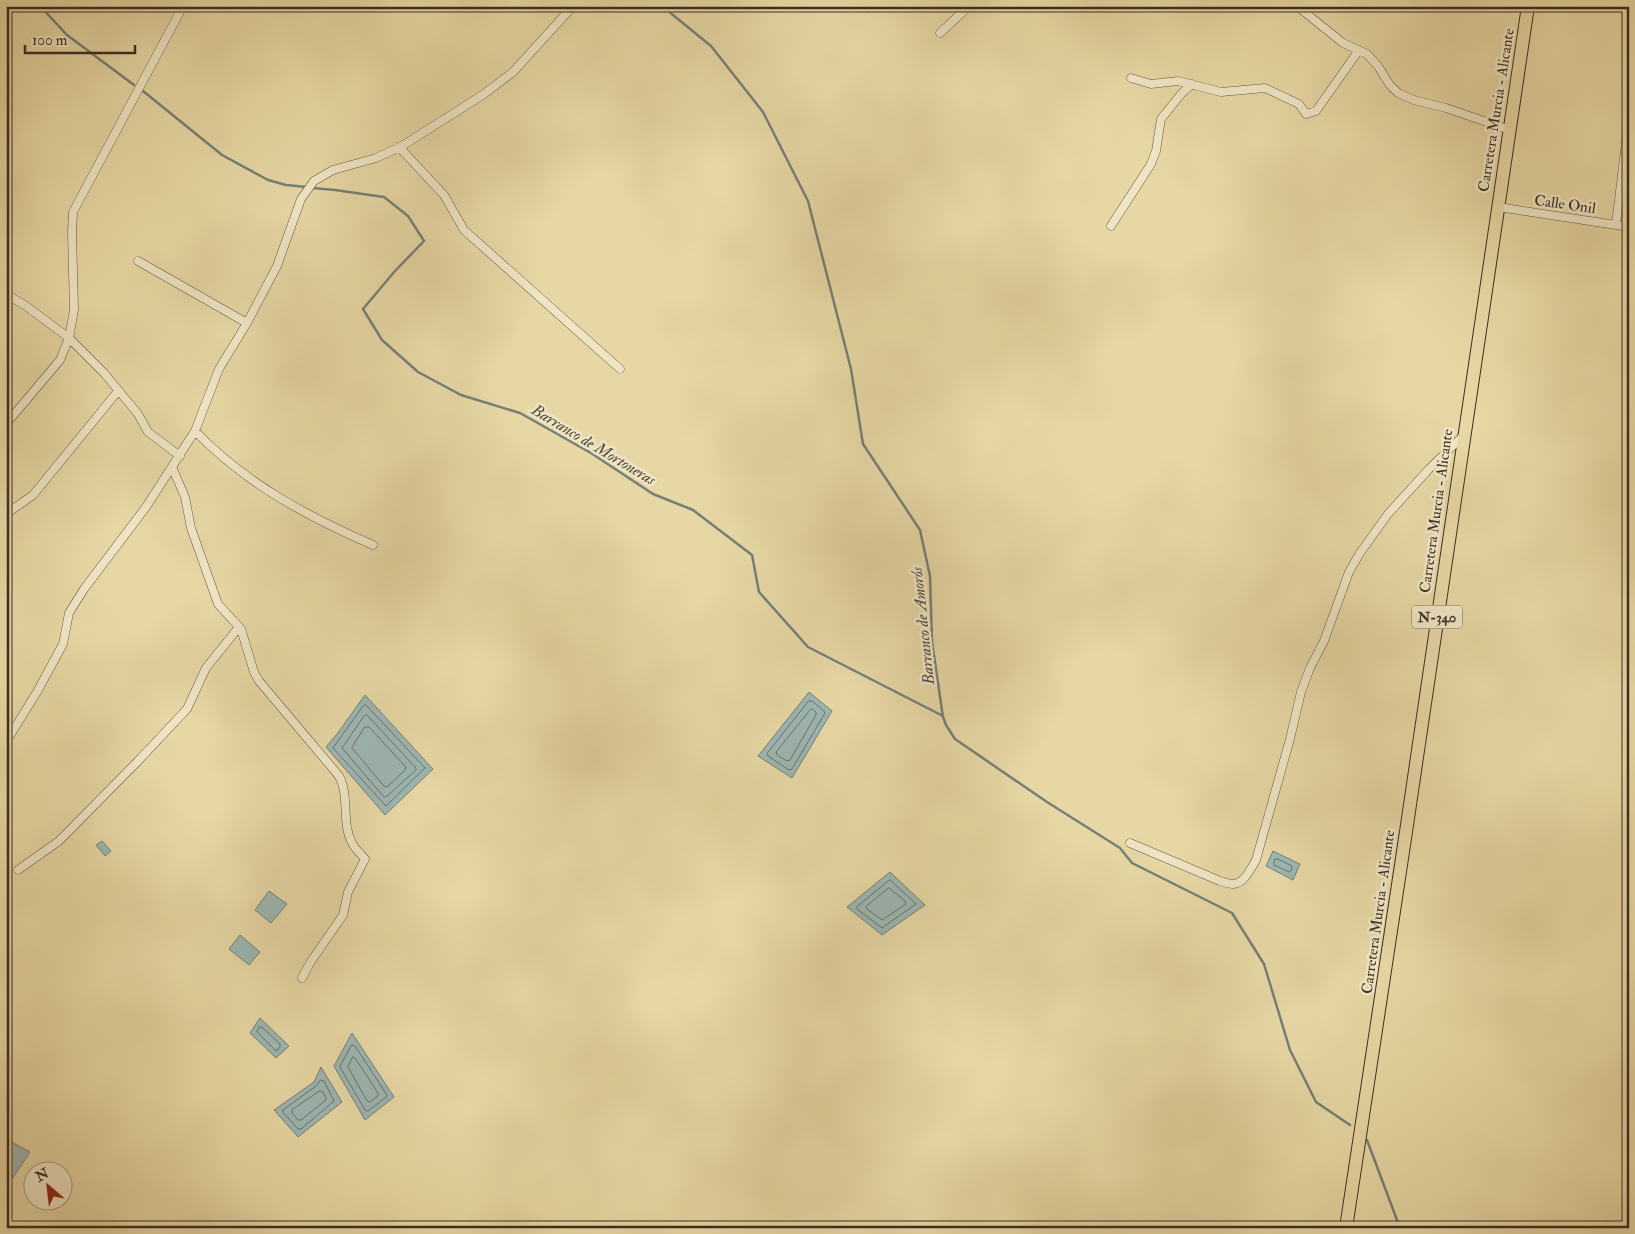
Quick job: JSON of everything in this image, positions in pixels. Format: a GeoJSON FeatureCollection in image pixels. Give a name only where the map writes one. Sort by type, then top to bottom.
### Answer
{"type":"FeatureCollection","features":[{"type":"Feature","properties":{"kind":"highway","name":"Carretera Murcia - Alicante"},"geometry":{"type":"LineString","coordinates":[[1346,1228],[1390,945],[1528,6]]}},
{"type":"Feature","properties":{"kind":"street"},"geometry":{"type":"LineString","coordinates":[[6,742],[37,692],[63,644],[69,613],[84,589],[146,507],[195,431],[219,369],[247,323],[277,266],[286,235],[301,199],[314,181],[333,170],[376,158],[399,147],[484,94],[513,72],[573,6]]}},
{"type":"Feature","properties":{"kind":"street"},"geometry":{"type":"LineString","coordinates":[[940,33],[969,6]]}},
{"type":"Feature","properties":{"kind":"street"},"geometry":{"type":"LineString","coordinates":[[1297,6],[1343,43],[1367,54],[1398,93],[1414,100],[1446,108],[1510,130]]}},
{"type":"Feature","properties":{"kind":"street"},"geometry":{"type":"LineString","coordinates":[[6,424],[60,360],[69,338],[74,310],[73,212],[145,78],[180,8]]}},
{"type":"Feature","properties":{"kind":"street"},"geometry":{"type":"LineString","coordinates":[[1131,78],[1151,84],[1178,81],[1221,92],[1265,88],[1298,104],[1306,114],[1316,111],[1359,50]]}},
{"type":"Feature","properties":{"kind":"street"},"geometry":{"type":"LineString","coordinates":[[1111,226],[1151,164],[1156,151],[1161,119],[1182,93],[1192,84]]}},
{"type":"Feature","properties":{"kind":"street"},"geometry":{"type":"LineString","coordinates":[[1616,224],[1629,118]]}},
{"type":"Feature","properties":{"kind":"street"},"geometry":{"type":"LineString","coordinates":[[399,147],[444,195],[464,230],[620,369]]}},
{"type":"Feature","properties":{"kind":"street","name":"Calle Onil"},"geometry":{"type":"LineString","coordinates":[[1498,208],[1629,227]]}},
{"type":"Feature","properties":{"kind":"street"},"geometry":{"type":"LineString","coordinates":[[138,261],[247,323]]}},
{"type":"Feature","properties":{"kind":"street"},"geometry":{"type":"LineString","coordinates":[[6,294],[26,306],[69,338],[104,373],[138,414],[148,432],[180,456]]}},
{"type":"Feature","properties":{"kind":"street"},"geometry":{"type":"LineString","coordinates":[[6,514],[33,495],[118,391]]}},
{"type":"Feature","properties":{"kind":"street"},"geometry":{"type":"LineString","coordinates":[[195,431],[222,458],[279,498],[373,545]]}},
{"type":"Feature","properties":{"kind":"street"},"geometry":{"type":"LineString","coordinates":[[1130,843],[1220,881],[1233,884],[1240,882],[1250,871],[1256,860],[1290,739],[1301,692],[1310,668],[1324,641],[1349,572],[1360,552],[1388,514],[1429,469],[1464,435]]}},
{"type":"Feature","properties":{"kind":"street"},"geometry":{"type":"LineString","coordinates":[[172,467],[185,497],[191,528],[218,604],[241,629],[254,672],[259,681],[339,776],[343,786],[350,837],[353,844],[365,858],[348,892],[343,915],[302,978]]}},
{"type":"Feature","properties":{"kind":"street"},"geometry":{"type":"LineString","coordinates":[[18,870],[59,840],[187,709],[206,668],[239,627]]}},
{"type":"Feature","properties":{"kind":"water"},"geometry":{"type":"Polygon","coordinates":[[[809,692],[832,711],[792,778],[758,756],[809,692]]]}},
{"type":"Feature","properties":{"kind":"water"},"geometry":{"type":"Polygon","coordinates":[[[365,695],[433,769],[385,815],[326,747],[365,695]]]}},
{"type":"Feature","properties":{"kind":"water"},"geometry":{"type":"Polygon","coordinates":[[[102,841],[111,851],[105,856],[96,845],[102,841]]]}},
{"type":"Feature","properties":{"kind":"water"},"geometry":{"type":"Polygon","coordinates":[[[1273,851],[1300,864],[1293,880],[1266,866],[1273,851]]]}},
{"type":"Feature","properties":{"kind":"water"},"geometry":{"type":"Polygon","coordinates":[[[890,872],[925,905],[882,935],[847,907],[890,872]]]}},
{"type":"Feature","properties":{"kind":"water"},"geometry":{"type":"Polygon","coordinates":[[[269,891],[287,904],[271,923],[255,910],[269,891]]]}},
{"type":"Feature","properties":{"kind":"water"},"geometry":{"type":"Polygon","coordinates":[[[240,935],[260,952],[249,965],[229,949],[240,935]]]}},
{"type":"Feature","properties":{"kind":"water"},"geometry":{"type":"Polygon","coordinates":[[[260,1018],[289,1046],[276,1058],[250,1033],[260,1018]]]}},
{"type":"Feature","properties":{"kind":"water"},"geometry":{"type":"Polygon","coordinates":[[[352,1033],[394,1097],[365,1120],[334,1066],[352,1033]]]}},
{"type":"Feature","properties":{"kind":"water"},"geometry":{"type":"Polygon","coordinates":[[[321,1067],[342,1102],[298,1137],[274,1110],[314,1082],[321,1067]]]}},
{"type":"Feature","properties":{"kind":"water"},"geometry":{"type":"Polygon","coordinates":[[[6,1139],[30,1152],[6,1188],[6,1139]]]}},
{"type":"Feature","properties":{"kind":"waterway"},"geometry":{"type":"LineString","coordinates":[[40,6],[67,35],[134,85]]}},
{"type":"Feature","properties":{"kind":"waterway","name":"Barranco de Amorós"},"geometry":{"type":"LineString","coordinates":[[662,6],[711,46],[763,112],[808,201],[851,369],[863,444],[920,530],[930,576],[932,642],[943,717],[946,725],[955,739],[1047,802],[1120,848],[1132,863],[1232,913],[1264,964],[1290,1050],[1316,1102],[1350,1125]]}},
{"type":"Feature","properties":{"kind":"waterway","name":"Barranco de Mortoneras"},"geometry":{"type":"LineString","coordinates":[[143,91],[222,155],[268,180],[286,185],[307,187]]}},
{"type":"Feature","properties":{"kind":"waterway","name":"Barranco de Mortoneras"},"geometry":{"type":"LineString","coordinates":[[312,188],[384,197],[408,216],[424,241],[395,271],[363,309],[382,340],[418,372],[461,395],[520,413],[591,453],[653,494],[693,510],[752,555],[759,592],[808,647],[943,716]]}},
{"type":"Feature","properties":{"kind":"waterway","name":"Barranco de Amorós"},"geometry":{"type":"LineString","coordinates":[[1367,1140],[1400,1228]]}}]}
